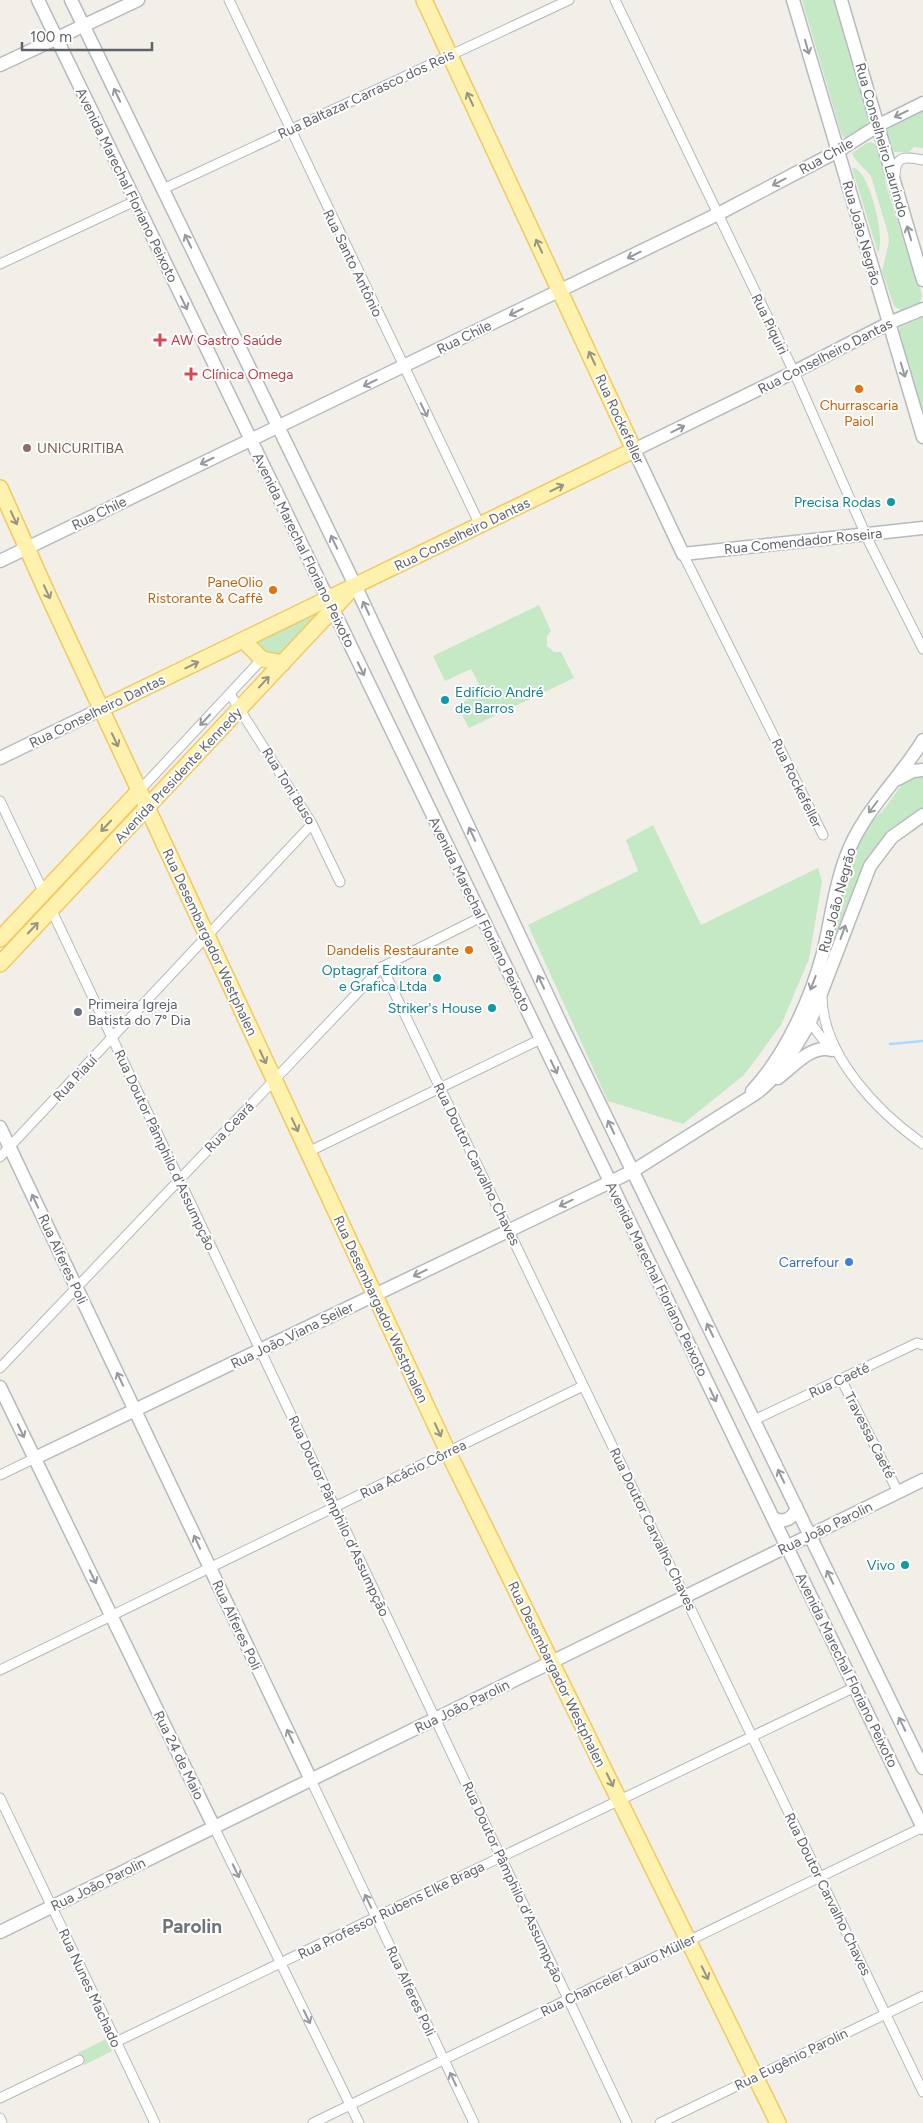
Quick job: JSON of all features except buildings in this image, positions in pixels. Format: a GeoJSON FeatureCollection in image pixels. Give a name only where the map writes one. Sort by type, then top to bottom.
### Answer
{"type":"FeatureCollection","features":[{"type":"Feature","properties":{"kind":"main road","name":"Rua Rockefeller"},"geometry":{"type":"LineString","coordinates":[[424,0],[634,450]]}},
{"type":"Feature","properties":{"kind":"main road","name":"Rua Conselheiro Dantas"},"geometry":{"type":"LineString","coordinates":[[101,709],[243,640],[330,604],[355,586],[634,450]]}},
{"type":"Feature","properties":{"kind":"main road","name":"Rua Desembargador Westphalen"},"geometry":{"type":"LineString","coordinates":[[0,488],[139,791],[448,1452],[778,2123]]}},
{"type":"Feature","properties":{"kind":"main road","name":"Avenida Presidente Kennedy"},"geometry":{"type":"LineString","coordinates":[[0,964],[283,663],[330,604]]}},
{"type":"Feature","properties":{"kind":"main road"},"geometry":{"type":"LineString","coordinates":[[243,640],[262,659],[283,663]]}},
{"type":"Feature","properties":{"kind":"main road","name":"Avenida Presidente Kennedy"},"geometry":{"type":"LineString","coordinates":[[0,939],[139,791]]}},
{"type":"Feature","properties":{"kind":"main road"},"geometry":{"type":"LineString","coordinates":[[73,861],[86,872]]}},
{"type":"Feature","properties":{"kind":"street","name":"Avenida Marechal Floriano Peixoto"},"geometry":{"type":"LineString","coordinates":[[38,0],[923,1827]]}},
{"type":"Feature","properties":{"kind":"street","name":"Avenida Marechal Floriano Peixoto"},"geometry":{"type":"LineString","coordinates":[[71,0],[279,426],[562,1026],[923,1768]]}},
{"type":"Feature","properties":{"kind":"street"},"geometry":{"type":"LineString","coordinates":[[0,65],[138,0]]}},
{"type":"Feature","properties":{"kind":"street","name":"Rua Santo Antônio"},"geometry":{"type":"LineString","coordinates":[[229,0],[402,367],[480,525]]}},
{"type":"Feature","properties":{"kind":"street","name":"Rua Baltazar Carrasco dos Reis"},"geometry":{"type":"LineString","coordinates":[[163,188],[569,0]]}},
{"type":"Feature","properties":{"kind":"street","name":"Rua Piquiri"},"geometry":{"type":"LineString","coordinates":[[615,0],[794,372],[866,534],[923,649]]}},
{"type":"Feature","properties":{"kind":"street","name":"Rua João Negrão"},"geometry":{"type":"LineString","coordinates":[[794,0],[923,437]]}},
{"type":"Feature","properties":{"kind":"street","name":"Rua Conselheiro Laurindo"},"geometry":{"type":"LineString","coordinates":[[841,0],[879,124],[894,183],[923,280]]}},
{"type":"Feature","properties":{"kind":"street","name":"Rua Chile"},"geometry":{"type":"LineString","coordinates":[[0,561],[718,214],[838,151],[879,124],[923,103]]}},
{"type":"Feature","properties":{"kind":"street"},"geometry":{"type":"LineString","coordinates":[[894,183],[895,167],[900,160],[906,157],[923,160]]}},
{"type":"Feature","properties":{"kind":"street"},"geometry":{"type":"LineString","coordinates":[[0,264],[135,201]]}},
{"type":"Feature","properties":{"kind":"street","name":"Rua Conselheiro Dantas"},"geometry":{"type":"LineString","coordinates":[[634,450],[794,372],[889,323],[923,309]]}},
{"type":"Feature","properties":{"kind":"street","name":"Rua Rockefeller"},"geometry":{"type":"LineString","coordinates":[[634,450],[683,554],[823,835]]}},
{"type":"Feature","properties":{"kind":"street","name":"Rua Comendador Roseira"},"geometry":{"type":"LineString","coordinates":[[683,554],[923,528]]}},
{"type":"Feature","properties":{"kind":"street","name":"Avenida Presidente Kennedy"},"geometry":{"type":"LineString","coordinates":[[139,791],[262,659]]}},
{"type":"Feature","properties":{"kind":"street","name":"Rua Toni Buso"},"geometry":{"type":"LineString","coordinates":[[230,694],[312,824],[340,882]]}},
{"type":"Feature","properties":{"kind":"street","name":"Rua Conselheiro Dantas"},"geometry":{"type":"LineString","coordinates":[[0,758],[101,709]]}},
{"type":"Feature","properties":{"kind":"street","name":"Rua João Negrão"},"geometry":{"type":"LineString","coordinates":[[802,1012],[815,980],[846,857],[863,820],[923,740]]}},
{"type":"Feature","properties":{"kind":"street"},"geometry":{"type":"LineString","coordinates":[[894,781],[913,771],[923,770]]}},
{"type":"Feature","properties":{"kind":"street"},"geometry":{"type":"LineString","coordinates":[[0,801],[44,893]]}},
{"type":"Feature","properties":{"kind":"street"},"geometry":{"type":"LineString","coordinates":[[810,1022],[822,995],[843,934],[870,866],[892,837],[919,820]]}},
{"type":"Feature","properties":{"kind":"street","name":"Rua Piauí"},"geometry":{"type":"LineString","coordinates":[[0,1157],[312,824]]}},
{"type":"Feature","properties":{"kind":"street","name":"Rua Doutor Pâmphilo d'Assumpção"},"geometry":{"type":"LineString","coordinates":[[51,910],[627,2123]]}},
{"type":"Feature","properties":{"kind":"street","name":"Rua Ceará"},"geometry":{"type":"LineString","coordinates":[[0,1368],[382,967],[481,917]]}},
{"type":"Feature","properties":{"kind":"street","name":"Rua Doutor Carvalho Chaves"},"geometry":{"type":"LineString","coordinates":[[382,967],[923,2092]]}},
{"type":"Feature","properties":{"kind":"street"},"geometry":{"type":"LineString","coordinates":[[822,995],[822,1014],[825,1025],[845,1064]]}},
{"type":"Feature","properties":{"kind":"street"},"geometry":{"type":"LineString","coordinates":[[802,1012],[877,1106],[898,1126],[923,1144]]}},
{"type":"Feature","properties":{"kind":"street","name":"Rua João Viana Seiler"},"geometry":{"type":"LineString","coordinates":[[739,1103],[766,1073],[802,1012]]}},
{"type":"Feature","properties":{"kind":"street","name":"Rua João Viana Seiler"},"geometry":{"type":"LineString","coordinates":[[0,1475],[633,1171],[770,1083],[810,1022]]}},
{"type":"Feature","properties":{"kind":"street"},"geometry":{"type":"LineString","coordinates":[[308,1152],[541,1039]]}},
{"type":"Feature","properties":{"kind":"street"},"geometry":{"type":"LineString","coordinates":[[770,1083],[811,1052],[825,1048],[832,1050]]}},
{"type":"Feature","properties":{"kind":"street","name":"Rua Alferes Poli"},"geometry":{"type":"LineString","coordinates":[[0,1127],[474,2123]]}},
{"type":"Feature","properties":{"kind":"street","name":"Rua Caeté"},"geometry":{"type":"LineString","coordinates":[[754,1420],[916,1342],[923,1345]]}},
{"type":"Feature","properties":{"kind":"street","name":"Travessa Caeté"},"geometry":{"type":"LineString","coordinates":[[841,1379],[898,1492]]}},
{"type":"Feature","properties":{"kind":"street","name":"Rua Acácio Côrrea"},"geometry":{"type":"LineString","coordinates":[[0,1670],[584,1386]]}},
{"type":"Feature","properties":{"kind":"street","name":"Rua 24 de Maio"},"geometry":{"type":"LineString","coordinates":[[0,1388],[359,2123]]}},
{"type":"Feature","properties":{"kind":"street","name":"Rua João Parolin"},"geometry":{"type":"LineString","coordinates":[[0,1932],[923,1480]]}},
{"type":"Feature","properties":{"kind":"street"},"geometry":{"type":"LineString","coordinates":[[773,1518],[778,1521],[790,1518],[796,1510],[796,1506]]}},
{"type":"Feature","properties":{"kind":"street","name":"Rua Professor Rubens Elke Braga"},"geometry":{"type":"LineString","coordinates":[[116,2042],[855,1687]]}},
{"type":"Feature","properties":{"kind":"street","name":"Rua Nunes Machado"},"geometry":{"type":"LineString","coordinates":[[0,1798],[155,2123]]}},
{"type":"Feature","properties":{"kind":"street","name":"Rua Chanceler Lauro Müller"},"geometry":{"type":"LineString","coordinates":[[313,2123],[923,1827]]}},
{"type":"Feature","properties":{"kind":"street","name":"Rua Eugênio Parolin"},"geometry":{"type":"LineString","coordinates":[[660,2123],[923,1996]]}},
{"type":"Feature","properties":{"kind":"street"},"geometry":{"type":"LineString","coordinates":[[0,2098],[79,2060]]}},
{"type":"Feature","properties":{"kind":"street"},"geometry":{"type":"LineString","coordinates":[[0,2118],[2,2123]]}},
{"type":"Feature","properties":{"kind":"green space"},"geometry":{"type":"Polygon","coordinates":[[[802,0],[836,0],[870,117],[867,125],[846,138],[842,136],[802,0]]]}},
{"type":"Feature","properties":{"kind":"green space"},"geometry":{"type":"Polygon","coordinates":[[[923,111],[923,148],[914,147],[909,152],[894,152],[886,130],[923,111]]]}},
{"type":"Feature","properties":{"kind":"green space"},"geometry":{"type":"Polygon","coordinates":[[[871,142],[878,146],[885,168],[885,182],[901,233],[906,240],[922,295],[920,302],[901,310],[894,306],[882,271],[889,242],[888,233],[871,176],[855,159],[852,153],[871,142]]]}},
{"type":"Feature","properties":{"kind":"green space"},"geometry":{"type":"Polygon","coordinates":[[[852,168],[855,168],[862,175],[871,195],[879,227],[880,246],[878,253],[852,168]]]}},
{"type":"Feature","properties":{"kind":"green space"},"geometry":{"type":"Polygon","coordinates":[[[923,317],[923,415],[899,330],[901,327],[923,317]]]}},
{"type":"Feature","properties":{"kind":"green space"},"geometry":{"type":"Polygon","coordinates":[[[539,605],[551,631],[547,636],[547,646],[554,652],[561,652],[574,678],[469,728],[457,705],[483,692],[471,669],[445,681],[433,656],[539,605]]]}},
{"type":"Feature","properties":{"kind":"green space"},"geometry":{"type":"Polygon","coordinates":[[[322,607],[324,611],[283,654],[267,653],[255,639],[322,607]]]}},
{"type":"Feature","properties":{"kind":"green space"},"geometry":{"type":"Polygon","coordinates":[[[914,775],[923,775],[923,808],[898,826],[870,853],[864,862],[822,979],[839,899],[859,839],[901,786],[914,775]]]}},
{"type":"Feature","properties":{"kind":"green space"},"geometry":{"type":"Polygon","coordinates":[[[653,825],[701,925],[818,868],[822,881],[809,959],[781,1025],[744,1075],[683,1124],[608,1101],[528,925],[638,871],[626,840],[653,825]]]}},
{"type":"Feature","properties":{"kind":"green space"},"geometry":{"type":"Polygon","coordinates":[[[106,2039],[112,2051],[84,2065],[78,2053],[106,2039]]]}},
{"type":"Feature","properties":{"kind":"waterway"},"geometry":{"type":"LineString","coordinates":[[890,1044],[923,1041]]}},
{"type":"Feature","properties":{"kind":"place","name":"AW Gastro Saúde"},"geometry":{"type":"Point","coordinates":[160,340]}},
{"type":"Feature","properties":{"kind":"place","name":"Clínica Omega"},"geometry":{"type":"Point","coordinates":[191,374]}},
{"type":"Feature","properties":{"kind":"place","name":"Churrascaria Paiol"},"geometry":{"type":"Point","coordinates":[859,389]}},
{"type":"Feature","properties":{"kind":"place","name":"UNICURITIBA"},"geometry":{"type":"Point","coordinates":[27,448]}},
{"type":"Feature","properties":{"kind":"place","name":"Precisa Rodas"},"geometry":{"type":"Point","coordinates":[891,502]}},
{"type":"Feature","properties":{"kind":"place","name":"PaneOlio Ristorante & Caffè"},"geometry":{"type":"Point","coordinates":[273,590]}},
{"type":"Feature","properties":{"kind":"place","name":"Edifício André de Barros"},"geometry":{"type":"Point","coordinates":[445,700]}},
{"type":"Feature","properties":{"kind":"place","name":"Dandelis Restaurante"},"geometry":{"type":"Point","coordinates":[469,950]}},
{"type":"Feature","properties":{"kind":"place","name":"Optagraf Editora e Grafica Ltda"},"geometry":{"type":"Point","coordinates":[437,978]}},
{"type":"Feature","properties":{"kind":"place","name":"Striker's House"},"geometry":{"type":"Point","coordinates":[492,1008]}},
{"type":"Feature","properties":{"kind":"place","name":"Primeira Igreja Batista do 7° Dia"},"geometry":{"type":"Point","coordinates":[78,1012]}},
{"type":"Feature","properties":{"kind":"place","name":"Carrefour"},"geometry":{"type":"Point","coordinates":[849,1262]}},
{"type":"Feature","properties":{"kind":"place","name":"Vivo"},"geometry":{"type":"Point","coordinates":[905,1565]}},
{"type":"Feature","properties":{"kind":"district","name":"Parolin"},"geometry":{"type":"Point","coordinates":[192,1926]}}]}
